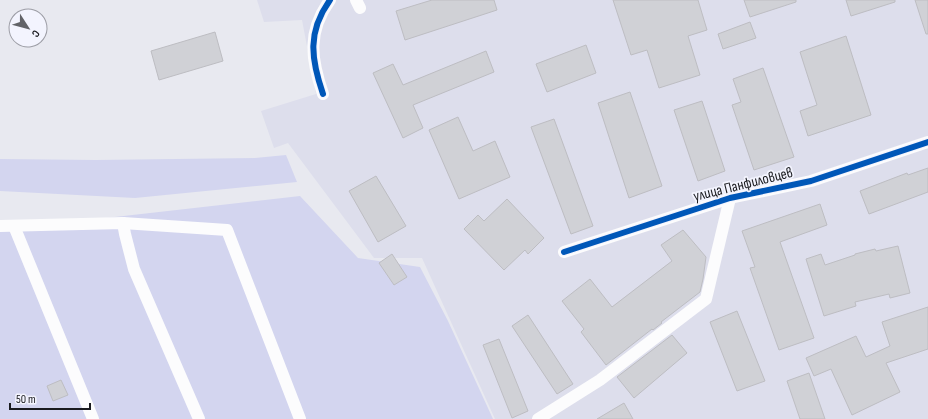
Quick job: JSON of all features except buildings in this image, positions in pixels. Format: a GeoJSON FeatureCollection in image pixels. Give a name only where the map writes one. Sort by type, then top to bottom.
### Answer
{"type":"FeatureCollection","features":[{"type":"Feature","properties":{"kind":"street"},"geometry":{"type":"LineString","coordinates":[[323,94],[316,75],[312,48],[313,34],[323,9],[330,0]]}},
{"type":"Feature","properties":{"kind":"street","name":"улица Панфиловцев"},"geometry":{"type":"LineString","coordinates":[[564,252],[730,198],[811,181],[928,142]]}},
{"type":"Feature","properties":{"kind":"street"},"geometry":{"type":"LineString","coordinates":[[538,419],[600,380],[706,299],[730,198]]}},
{"type":"Feature","properties":{"kind":"street"},"geometry":{"type":"LineString","coordinates":[[123,223],[134,269],[199,419]]}},
{"type":"Feature","properties":{"kind":"street"},"geometry":{"type":"LineString","coordinates":[[0,226],[123,223],[227,230],[300,419]]}},
{"type":"Feature","properties":{"kind":"street"},"geometry":{"type":"LineString","coordinates":[[14,226],[93,419]]}},
{"type":"Feature","properties":{"kind":"shaded area"},"geometry":{"type":"Polygon","coordinates":[[[257,0],[928,0],[928,419],[495,419],[422,258],[374,258],[288,143],[274,148],[261,111],[316,94],[302,20],[264,22],[257,0]]]}},
{"type":"Feature","properties":{"kind":"shaded area"},"geometry":{"type":"Polygon","coordinates":[[[286,155],[297,182],[135,198],[0,191],[0,159],[96,160],[255,158],[286,155]]]}},
{"type":"Feature","properties":{"kind":"shaded area"},"geometry":{"type":"Polygon","coordinates":[[[300,196],[358,258],[420,267],[448,321],[493,419],[0,419],[0,230],[300,196]]]}},
{"type":"Feature","properties":{"kind":"cycle path"},"geometry":{"type":"LineString","coordinates":[[323,94],[316,69],[313,46],[318,23],[330,0]]}},
{"type":"Feature","properties":{"kind":"cycle path"},"geometry":{"type":"LineString","coordinates":[[564,252],[730,198],[811,181],[928,142]]}}]}
